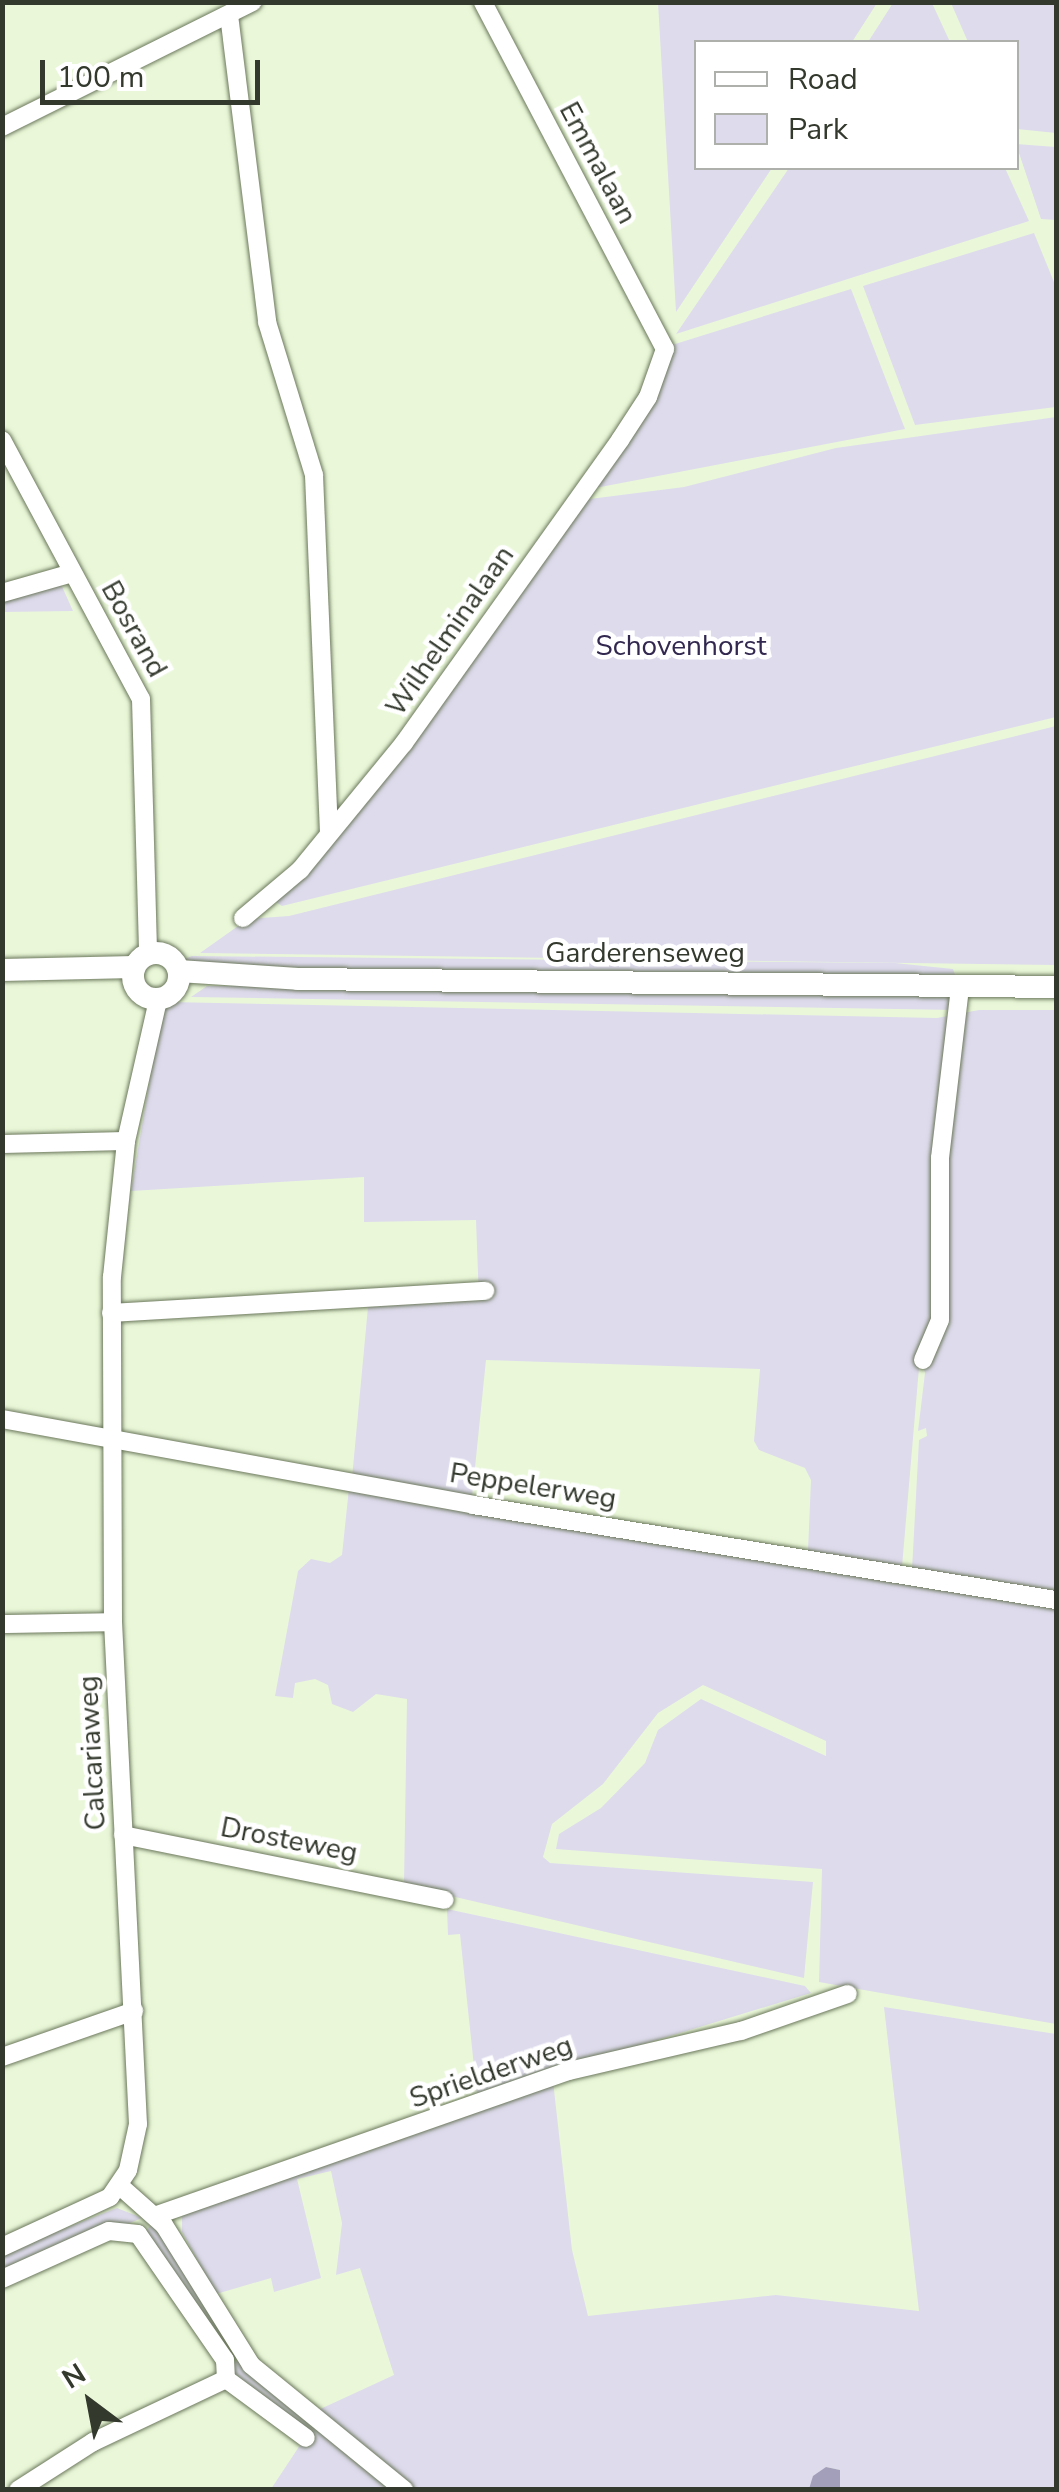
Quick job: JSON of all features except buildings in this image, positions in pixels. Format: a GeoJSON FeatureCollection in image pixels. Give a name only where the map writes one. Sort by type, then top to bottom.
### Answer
{"type":"FeatureCollection","features":[{"type":"Feature","properties":{"kind":"main road"},"geometry":{"type":"LineString","coordinates":[[2,970],[179,976]]}},
{"type":"Feature","properties":{"kind":"main road"},"geometry":{"type":"LineString","coordinates":[[146,975],[179,976]]}},
{"type":"Feature","properties":{"kind":"main road","name":"Garderenseweg"},"geometry":{"type":"LineString","coordinates":[[179,976],[1056,988]]}},
{"type":"Feature","properties":{"kind":"street","name":"Emmalaan"},"geometry":{"type":"LineString","coordinates":[[483,2],[664,349]]}},
{"type":"Feature","properties":{"kind":"street"},"geometry":{"type":"LineString","coordinates":[[2,127],[236,8],[267,322],[314,476],[329,833]]}},
{"type":"Feature","properties":{"kind":"street","name":"Wilhelminalaan"},"geometry":{"type":"LineString","coordinates":[[244,918],[300,870],[404,744],[620,440],[648,396],[664,349]]}},
{"type":"Feature","properties":{"kind":"street","name":"Bosrand"},"geometry":{"type":"LineString","coordinates":[[2,440],[141,698],[146,975]]}},
{"type":"Feature","properties":{"kind":"street"},"geometry":{"type":"LineString","coordinates":[[2,593],[72,573]]}},
{"type":"Feature","properties":{"kind":"street","name":"Calcariaweg"},"geometry":{"type":"LineString","coordinates":[[120,2186],[138,2124],[112,1622],[111,1313],[115,1208],[148,1029],[146,975]]}},
{"type":"Feature","properties":{"kind":"street"},"geometry":{"type":"LineString","coordinates":[[923,1360],[940,1320],[940,1158],[960,986]]}},
{"type":"Feature","properties":{"kind":"street"},"geometry":{"type":"LineString","coordinates":[[2,1144],[126,1141]]}},
{"type":"Feature","properties":{"kind":"street"},"geometry":{"type":"LineString","coordinates":[[111,1313],[486,1291]]}},
{"type":"Feature","properties":{"kind":"street","name":"Peppelerweg"},"geometry":{"type":"LineString","coordinates":[[2,1419],[473,1504],[1056,1600]]}},
{"type":"Feature","properties":{"kind":"street"},"geometry":{"type":"LineString","coordinates":[[2,1624],[112,1622]]}},
{"type":"Feature","properties":{"kind":"street","name":"Drosteweg"},"geometry":{"type":"LineString","coordinates":[[124,1834],[444,1900]]}},
{"type":"Feature","properties":{"kind":"street","name":"Sprielderweg"},"geometry":{"type":"LineString","coordinates":[[157,2215],[569,2071],[742,2031],[848,1994]]}},
{"type":"Feature","properties":{"kind":"street"},"geometry":{"type":"LineString","coordinates":[[2,2058],[134,2012]]}},
{"type":"Feature","properties":{"kind":"street"},"geometry":{"type":"LineString","coordinates":[[2,2247],[97,2204],[120,2186],[157,2215],[241,2348],[265,2377],[404,2490]]}},
{"type":"Feature","properties":{"kind":"street"},"geometry":{"type":"LineString","coordinates":[[2,2280],[128,2229],[144,2239],[225,2369],[306,2438]]}},
{"type":"Feature","properties":{"kind":"street"},"geometry":{"type":"LineString","coordinates":[[18,2490],[93,2442],[225,2369],[241,2348]]}},
{"type":"Feature","properties":{"kind":"green space"},"geometry":{"type":"Polygon","coordinates":[[[658,3],[877,3],[853,40],[694,40],[694,170],[771,170],[676,312],[658,3]]]}},
{"type":"Feature","properties":{"kind":"green space"},"geometry":{"type":"Polygon","coordinates":[[[893,3],[932,3],[949,40],[869,40],[893,3]]]}},
{"type":"Feature","properties":{"kind":"green space"},"geometry":{"type":"Polygon","coordinates":[[[951,3],[1056,3],[1056,133],[1019,129],[1019,40],[967,40],[951,3]]]}},
{"type":"Feature","properties":{"kind":"green space"},"geometry":{"type":"Polygon","coordinates":[[[1019,144],[1056,147],[1056,220],[1041,219],[1019,144]]]}},
{"type":"Feature","properties":{"kind":"green space"},"geometry":{"type":"Polygon","coordinates":[[[788,170],[1006,170],[1029,221],[676,334],[788,170]]]}},
{"type":"Feature","properties":{"kind":"green space"},"geometry":{"type":"Polygon","coordinates":[[[1034,233],[1056,287],[1056,407],[915,425],[863,286],[1034,233]]]}},
{"type":"Feature","properties":{"kind":"green space"},"geometry":{"type":"Polygon","coordinates":[[[851,289],[905,429],[590,489],[672,345],[851,289]]]}},
{"type":"Feature","properties":{"kind":"green space","name":"Schovenhorst"},"geometry":{"type":"Polygon","coordinates":[[[1056,417],[1056,717],[282,906],[276,902],[582,500],[684,487],[836,448],[1056,417]]]}},
{"type":"Feature","properties":{"kind":"green space"},"geometry":{"type":"Polygon","coordinates":[[[60,582],[73,611],[3,612],[2,598],[60,582]]]}},
{"type":"Feature","properties":{"kind":"green space"},"geometry":{"type":"Polygon","coordinates":[[[1056,726],[1056,965],[200,953],[248,919],[289,916],[1056,726]]]}},
{"type":"Feature","properties":{"kind":"green space"},"geometry":{"type":"Polygon","coordinates":[[[192,956],[895,963],[953,969],[957,980],[375,972],[180,961],[192,956]]]}},
{"type":"Feature","properties":{"kind":"green space"},"geometry":{"type":"Polygon","coordinates":[[[207,986],[951,993],[956,1010],[191,997],[207,986]]]}},
{"type":"Feature","properties":{"kind":"green space"},"geometry":{"type":"Polygon","coordinates":[[[168,1002],[937,1018],[979,1010],[1056,1010],[1056,1593],[912,1570],[919,1440],[927,1436],[926,1428],[918,1431],[925,1373],[920,1356],[902,1567],[808,1551],[811,1480],[805,1468],[759,1450],[754,1441],[760,1369],[486,1360],[472,1497],[352,1478],[368,1307],[479,1300],[476,1220],[364,1222],[364,1177],[131,1191],[161,1013],[168,1002]]]}},
{"type":"Feature","properties":{"kind":"green space"},"geometry":{"type":"Polygon","coordinates":[[[349,1488],[1056,1604],[1056,2024],[819,1982],[822,1869],[556,1849],[559,1834],[601,1808],[645,1763],[658,1730],[701,1699],[826,1756],[826,1741],[703,1685],[658,1713],[603,1784],[552,1824],[543,1857],[550,1863],[813,1882],[804,1978],[404,1885],[407,1699],[376,1694],[353,1712],[332,1704],[328,1685],[315,1679],[295,1683],[293,1698],[275,1696],[298,1571],[311,1559],[330,1563],[342,1555],[349,1488]]]}},
{"type":"Feature","properties":{"kind":"green space"},"geometry":{"type":"Polygon","coordinates":[[[447,1909],[805,1986],[811,1993],[477,2095],[460,1934],[448,1935],[447,1909]]]}},
{"type":"Feature","properties":{"kind":"green space"},"geometry":{"type":"Polygon","coordinates":[[[884,2007],[1056,2034],[1056,2489],[840,2489],[840,2470],[826,2467],[809,2489],[416,2489],[316,2411],[394,2375],[360,2268],[336,2275],[342,2223],[331,2171],[297,2179],[321,2278],[274,2292],[271,2278],[216,2294],[182,2232],[182,2210],[241,2185],[371,2150],[553,2081],[572,2250],[588,2316],[776,2295],[919,2311],[884,2007]]]}},
{"type":"Feature","properties":{"kind":"green space"},"geometry":{"type":"Polygon","coordinates":[[[117,2208],[142,2218],[3,2274],[2,2253],[117,2208]]]}},
{"type":"Feature","properties":{"kind":"green space"},"geometry":{"type":"Polygon","coordinates":[[[153,2222],[229,2345],[223,2351],[146,2231],[153,2222]]]}},
{"type":"Feature","properties":{"kind":"green space"},"geometry":{"type":"Polygon","coordinates":[[[240,2361],[252,2377],[391,2489],[271,2489],[308,2433],[242,2381],[234,2372],[233,2362],[240,2361]]]}},
{"type":"Feature","properties":{"kind":"shaded area"},"geometry":{"type":"Polygon","coordinates":[[[826,2467],[840,2470],[840,2489],[809,2489],[813,2476],[826,2467]]]}}]}
